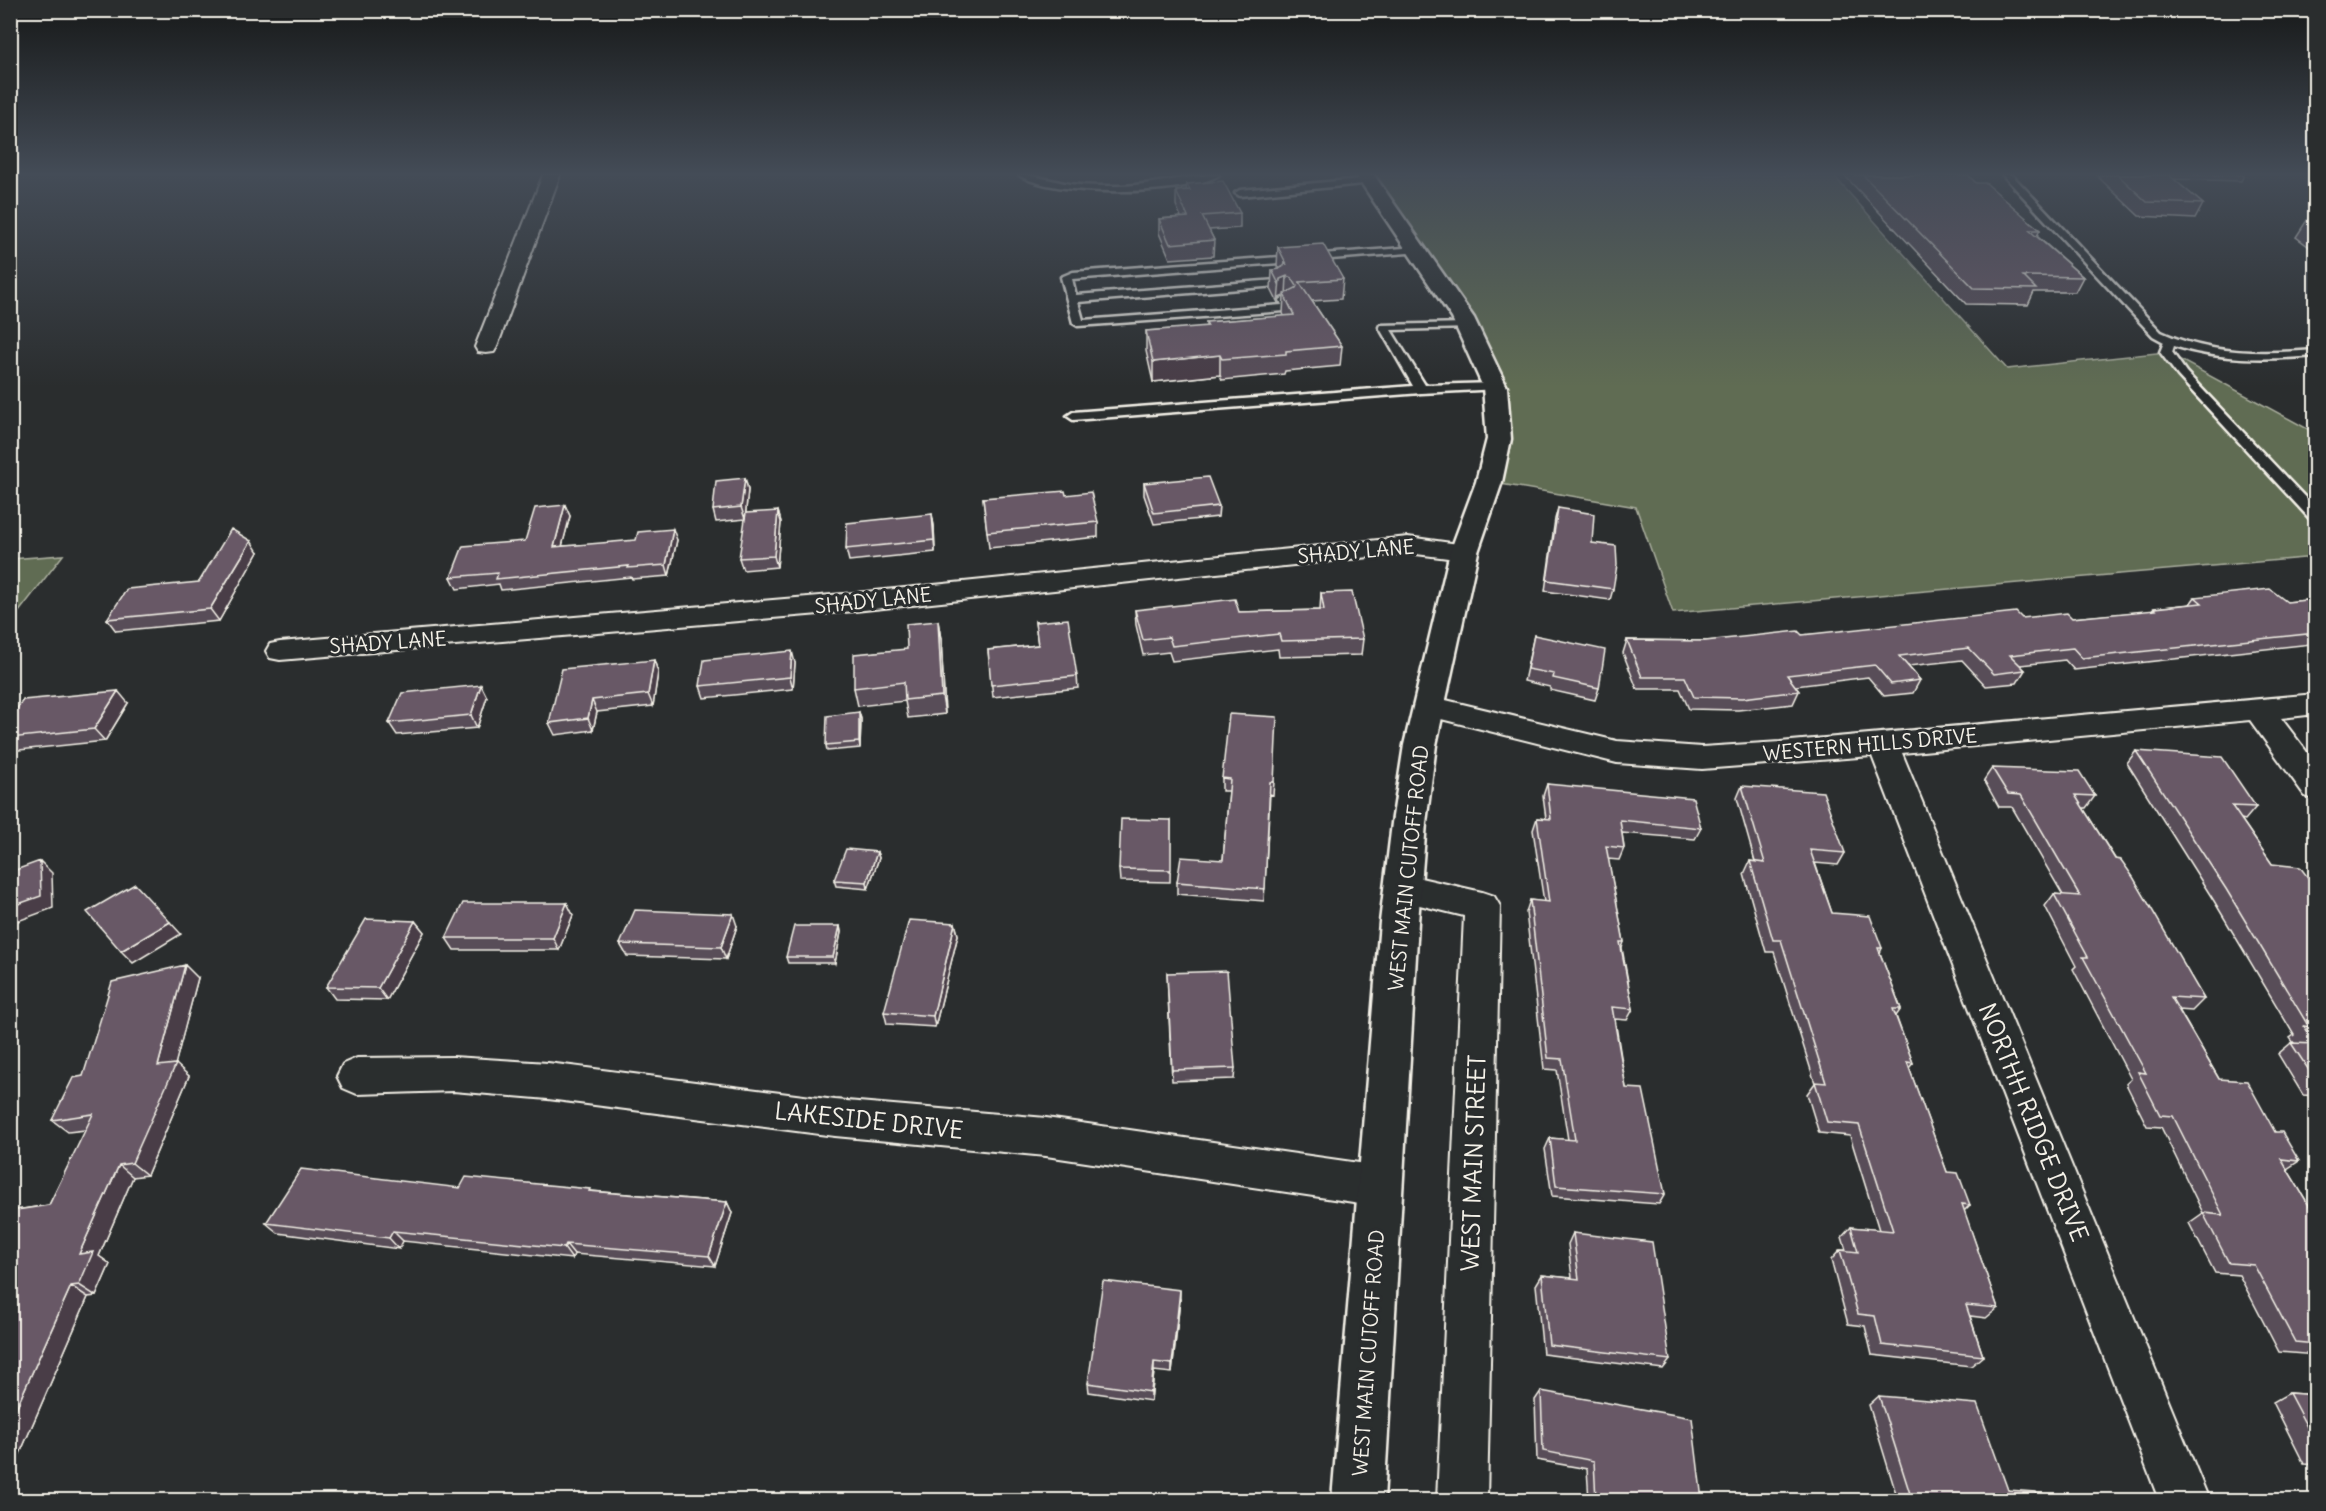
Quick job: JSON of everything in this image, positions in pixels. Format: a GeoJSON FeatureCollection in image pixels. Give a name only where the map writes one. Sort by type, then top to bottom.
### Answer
{"type":"FeatureCollection","features":[{"type":"Feature","properties":{"kind":"main road","name":"WEST MAIN CUTOFF ROAD"},"geometry":{"type":"LineString","coordinates":[[1358,1500],[1409,823],[1420,745],[1464,552],[1489,482],[1499,439],[1495,387],[1467,326],[1415,246]]}},
{"type":"Feature","properties":{"kind":"street"},"geometry":{"type":"LineString","coordinates":[[486,347],[525,246]]}},
{"type":"Feature","properties":{"kind":"street","name":"SHADY LANE"},"geometry":{"type":"LineString","coordinates":[[280,651],[855,602],[1408,544],[1464,552]]}},
{"type":"Feature","properties":{"kind":"street","name":"WESTERN HILLS DRIVE"},"geometry":{"type":"LineString","coordinates":[[1429,706],[1617,752],[1702,758],[1883,744],[2316,704]]}},
{"type":"Feature","properties":{"kind":"street"},"geometry":{"type":"LineString","coordinates":[[2258,709],[2316,788]]}},
{"type":"Feature","properties":{"kind":"street","name":"NORTHH RIDGE DRIVE"},"geometry":{"type":"LineString","coordinates":[[1883,744],[2184,1500]]}},
{"type":"Feature","properties":{"kind":"street","name":"WEST MAIN STREET"},"geometry":{"type":"LineString","coordinates":[[1403,888],[1482,906],[1462,1500]]}},
{"type":"Feature","properties":{"kind":"street","name":"LAKESIDE DRIVE"},"geometry":{"type":"LineString","coordinates":[[357,1076],[453,1074],[548,1081],[835,1118],[1046,1137],[1380,1186]]}},
{"type":"Feature","properties":{"kind":"lane"},"geometry":{"type":"LineString","coordinates":[[2074,246],[2157,334],[2170,340],[2197,350],[2236,357],[2316,353]]}},
{"type":"Feature","properties":{"kind":"lane"},"geometry":{"type":"LineString","coordinates":[[1266,261],[1288,306],[1285,308],[1085,324],[1078,323],[1066,277],[1073,274],[1418,250]]}},
{"type":"Feature","properties":{"kind":"lane"},"geometry":{"type":"LineString","coordinates":[[1071,299],[1281,291]]}},
{"type":"Feature","properties":{"kind":"lane"},"geometry":{"type":"LineString","coordinates":[[1421,389],[1384,327],[1467,326]]}},
{"type":"Feature","properties":{"kind":"lane"},"geometry":{"type":"LineString","coordinates":[[2170,340],[2166,352],[2182,374],[2316,517]]}},
{"type":"Feature","properties":{"kind":"lane"},"geometry":{"type":"LineString","coordinates":[[1073,416],[1421,389],[1495,387]]}},
{"type":"Feature","properties":{"kind":"green space"},"geometry":{"type":"Polygon","coordinates":[[[1408,246],[1896,246],[2007,369],[2166,352],[2315,433],[2315,557],[1673,613],[1636,507],[1489,482],[1495,387],[1408,246]]]}},
{"type":"Feature","properties":{"kind":"green space"},"geometry":{"type":"Polygon","coordinates":[[[63,555],[11,622],[11,559],[63,555]]]}},
{"type":"Feature","properties":{"kind":"building"},"geometry":{"type":"Polygon","coordinates":[[[1324,246],[1343,279],[1299,282],[1342,346],[1286,351],[1286,354],[1222,359],[1220,355],[1153,362],[1146,331],[1208,326],[1206,322],[1294,315],[1284,294],[1297,286],[1292,278],[1287,276],[1280,279],[1279,284],[1272,270],[1284,266],[1285,262],[1287,265],[1278,247],[1324,246]]]}},
{"type":"Feature","properties":{"kind":"building"},"geometry":{"type":"Polygon","coordinates":[[[1932,246],[2047,246],[2083,277],[2023,276],[2036,289],[1974,288],[1932,246]]]}},
{"type":"Feature","properties":{"kind":"building"},"geometry":{"type":"Polygon","coordinates":[[[1208,477],[1219,506],[1154,513],[1144,483],[1208,477]]]}},
{"type":"Feature","properties":{"kind":"building"},"geometry":{"type":"Polygon","coordinates":[[[745,478],[741,507],[713,510],[716,481],[745,478]]]}},
{"type":"Feature","properties":{"kind":"building"},"geometry":{"type":"Polygon","coordinates":[[[1065,491],[1066,495],[1091,492],[1098,522],[987,532],[983,498],[1065,491]]]}},
{"type":"Feature","properties":{"kind":"building"},"geometry":{"type":"Polygon","coordinates":[[[565,505],[554,547],[636,540],[638,532],[673,529],[666,565],[628,568],[629,566],[496,579],[498,573],[451,577],[463,546],[525,541],[535,508],[565,505]]]}},
{"type":"Feature","properties":{"kind":"building"},"geometry":{"type":"Polygon","coordinates":[[[1558,508],[1594,514],[1592,543],[1616,546],[1617,565],[1613,589],[1547,580],[1558,508]]]}},
{"type":"Feature","properties":{"kind":"building"},"geometry":{"type":"Polygon","coordinates":[[[778,511],[774,556],[739,558],[746,513],[778,511]]]}},
{"type":"Feature","properties":{"kind":"building"},"geometry":{"type":"Polygon","coordinates":[[[932,514],[934,540],[846,549],[847,523],[932,514]]]}},
{"type":"Feature","properties":{"kind":"building"},"geometry":{"type":"Polygon","coordinates":[[[231,529],[251,541],[210,609],[107,619],[127,589],[199,582],[231,529]]]}},
{"type":"Feature","properties":{"kind":"building"},"geometry":{"type":"Polygon","coordinates":[[[2270,589],[2287,602],[2316,599],[2316,633],[2082,658],[2073,648],[2010,655],[2025,670],[1994,674],[1969,648],[1899,656],[1920,680],[1891,684],[1875,665],[1787,675],[1799,691],[1743,698],[1694,697],[1685,677],[1642,677],[1627,640],[1705,641],[1798,631],[1802,635],[2016,612],[2022,618],[2067,613],[2072,618],[2156,610],[2154,608],[2202,603],[2195,597],[2270,589]]]}},
{"type":"Feature","properties":{"kind":"building"},"geometry":{"type":"Polygon","coordinates":[[[1352,592],[1363,639],[1281,641],[1279,634],[1172,646],[1169,637],[1143,640],[1135,610],[1235,599],[1239,612],[1324,610],[1321,593],[1352,592]]]}},
{"type":"Feature","properties":{"kind":"building"},"geometry":{"type":"Polygon","coordinates":[[[1068,619],[1077,676],[991,685],[988,650],[1038,645],[1035,622],[1068,619]]]}},
{"type":"Feature","properties":{"kind":"building"},"geometry":{"type":"Polygon","coordinates":[[[938,621],[942,696],[905,700],[904,682],[854,688],[854,654],[907,649],[906,624],[938,621]]]}},
{"type":"Feature","properties":{"kind":"building"},"geometry":{"type":"Polygon","coordinates":[[[1534,635],[1605,650],[1599,688],[1553,678],[1554,674],[1527,669],[1534,635]]]}},
{"type":"Feature","properties":{"kind":"building"},"geometry":{"type":"Polygon","coordinates":[[[792,651],[790,677],[700,686],[704,660],[792,651]]]}},
{"type":"Feature","properties":{"kind":"building"},"geometry":{"type":"Polygon","coordinates":[[[654,660],[648,694],[592,700],[588,718],[549,723],[562,669],[654,660]]]}},
{"type":"Feature","properties":{"kind":"building"},"geometry":{"type":"Polygon","coordinates":[[[481,685],[471,715],[389,723],[402,693],[481,685]]]}},
{"type":"Feature","properties":{"kind":"building"},"geometry":{"type":"Polygon","coordinates":[[[118,691],[94,729],[10,738],[10,718],[23,700],[118,691]]]}},
{"type":"Feature","properties":{"kind":"building"},"geometry":{"type":"Polygon","coordinates":[[[859,712],[859,742],[826,745],[827,716],[859,712]]]}},
{"type":"Feature","properties":{"kind":"building"},"geometry":{"type":"Polygon","coordinates":[[[1229,714],[1277,717],[1274,782],[1270,782],[1265,889],[1177,882],[1181,857],[1223,860],[1230,779],[1222,778],[1229,714]]]}},
{"type":"Feature","properties":{"kind":"building"},"geometry":{"type":"Polygon","coordinates":[[[2136,751],[2222,757],[2256,807],[2232,806],[2272,864],[2300,867],[2316,888],[2316,1044],[2304,1026],[2309,1027],[2226,889],[2136,751]]]}},
{"type":"Feature","properties":{"kind":"building"},"geometry":{"type":"Polygon","coordinates":[[[1992,768],[2079,771],[2095,796],[2075,795],[2115,859],[2121,860],[2133,877],[2204,999],[2171,997],[2219,1079],[2247,1081],[2275,1132],[2282,1132],[2299,1161],[2281,1159],[2316,1217],[2316,1344],[2295,1342],[2254,1265],[2229,1263],[2203,1213],[2223,1215],[2173,1116],[2160,1115],[2138,1072],[2146,1073],[2083,957],[2088,957],[2054,894],[2080,896],[2021,795],[2008,794],[1992,768]]]}},
{"type":"Feature","properties":{"kind":"building"},"geometry":{"type":"Polygon","coordinates":[[[1547,784],[1693,798],[1701,828],[1620,820],[1624,848],[1606,846],[1624,942],[1620,942],[1633,1009],[1612,1007],[1626,1088],[1643,1089],[1665,1194],[1556,1186],[1550,1138],[1575,1140],[1562,1059],[1548,1058],[1530,900],[1549,902],[1537,818],[1551,819],[1547,784]]]}},
{"type":"Feature","properties":{"kind":"building"},"geometry":{"type":"Polygon","coordinates":[[[1742,786],[1823,792],[1845,853],[1810,850],[1832,913],[1870,916],[1882,948],[1878,948],[1901,1009],[1893,1009],[1913,1063],[1907,1062],[1947,1172],[1958,1173],[1970,1205],[1962,1204],[1998,1308],[1966,1305],[1983,1356],[1882,1345],[1875,1316],[1858,1314],[1840,1250],[1858,1252],[1851,1227],[1893,1231],[1859,1125],[1827,1122],[1815,1082],[1826,1083],[1781,940],[1773,940],[1750,861],[1765,863],[1742,786]]]}},
{"type":"Feature","properties":{"kind":"building"},"geometry":{"type":"Polygon","coordinates":[[[1121,819],[1171,820],[1171,870],[1119,869],[1121,819]]]}},
{"type":"Feature","properties":{"kind":"building"},"geometry":{"type":"Polygon","coordinates":[[[846,849],[877,852],[867,882],[834,880],[846,849]]]}},
{"type":"Feature","properties":{"kind":"building"},"geometry":{"type":"Polygon","coordinates":[[[40,861],[41,896],[10,907],[10,872],[40,861]]]}},
{"type":"Feature","properties":{"kind":"building"},"geometry":{"type":"Polygon","coordinates":[[[135,884],[170,922],[121,951],[87,912],[135,884]]]}},
{"type":"Feature","properties":{"kind":"building"},"geometry":{"type":"Polygon","coordinates":[[[463,903],[567,903],[553,938],[446,938],[463,903]]]}},
{"type":"Feature","properties":{"kind":"building"},"geometry":{"type":"Polygon","coordinates":[[[635,910],[733,914],[721,947],[620,944],[635,910]]]}},
{"type":"Feature","properties":{"kind":"building"},"geometry":{"type":"Polygon","coordinates":[[[366,919],[415,921],[378,988],[326,987],[366,919]]]}},
{"type":"Feature","properties":{"kind":"building"},"geometry":{"type":"Polygon","coordinates":[[[909,920],[955,923],[933,1016],[884,1012],[909,920]]]}},
{"type":"Feature","properties":{"kind":"building"},"geometry":{"type":"Polygon","coordinates":[[[794,926],[840,926],[833,957],[786,957],[794,926]]]}},
{"type":"Feature","properties":{"kind":"building"},"geometry":{"type":"Polygon","coordinates":[[[185,965],[158,1066],[176,1064],[132,1163],[119,1165],[79,1254],[93,1252],[79,1285],[71,1286],[10,1422],[10,1211],[49,1205],[93,1114],[52,1120],[73,1078],[83,1076],[112,982],[185,965]]]}},
{"type":"Feature","properties":{"kind":"building"},"geometry":{"type":"Polygon","coordinates":[[[1227,971],[1235,1068],[1172,1070],[1167,973],[1227,971]]]}},
{"type":"Feature","properties":{"kind":"building"},"geometry":{"type":"Polygon","coordinates":[[[2291,1043],[2316,1044],[2316,1081],[2291,1043]]]}},
{"type":"Feature","properties":{"kind":"building"},"geometry":{"type":"Polygon","coordinates":[[[301,1169],[460,1188],[466,1177],[590,1189],[589,1191],[727,1202],[709,1256],[566,1244],[564,1248],[393,1231],[389,1238],[266,1223],[301,1169]]]}},
{"type":"Feature","properties":{"kind":"building"},"geometry":{"type":"Polygon","coordinates":[[[1573,1233],[1652,1242],[1670,1360],[1549,1345],[1542,1275],[1579,1279],[1573,1233]]]}},
{"type":"Feature","properties":{"kind":"building"},"geometry":{"type":"Polygon","coordinates":[[[1103,1281],[1180,1290],[1172,1364],[1154,1362],[1151,1392],[1088,1383],[1103,1281]]]}},
{"type":"Feature","properties":{"kind":"building"},"geometry":{"type":"Polygon","coordinates":[[[1541,1391],[1692,1418],[1702,1500],[1596,1500],[1594,1461],[1543,1451],[1541,1391]]]}},
{"type":"Feature","properties":{"kind":"building"},"geometry":{"type":"Polygon","coordinates":[[[2289,1393],[2316,1395],[2316,1444],[2289,1393]]]}},
{"type":"Feature","properties":{"kind":"building"},"geometry":{"type":"Polygon","coordinates":[[[1879,1396],[1977,1404],[2008,1490],[2035,1492],[2038,1500],[1912,1500],[1879,1396]]]}}]}
